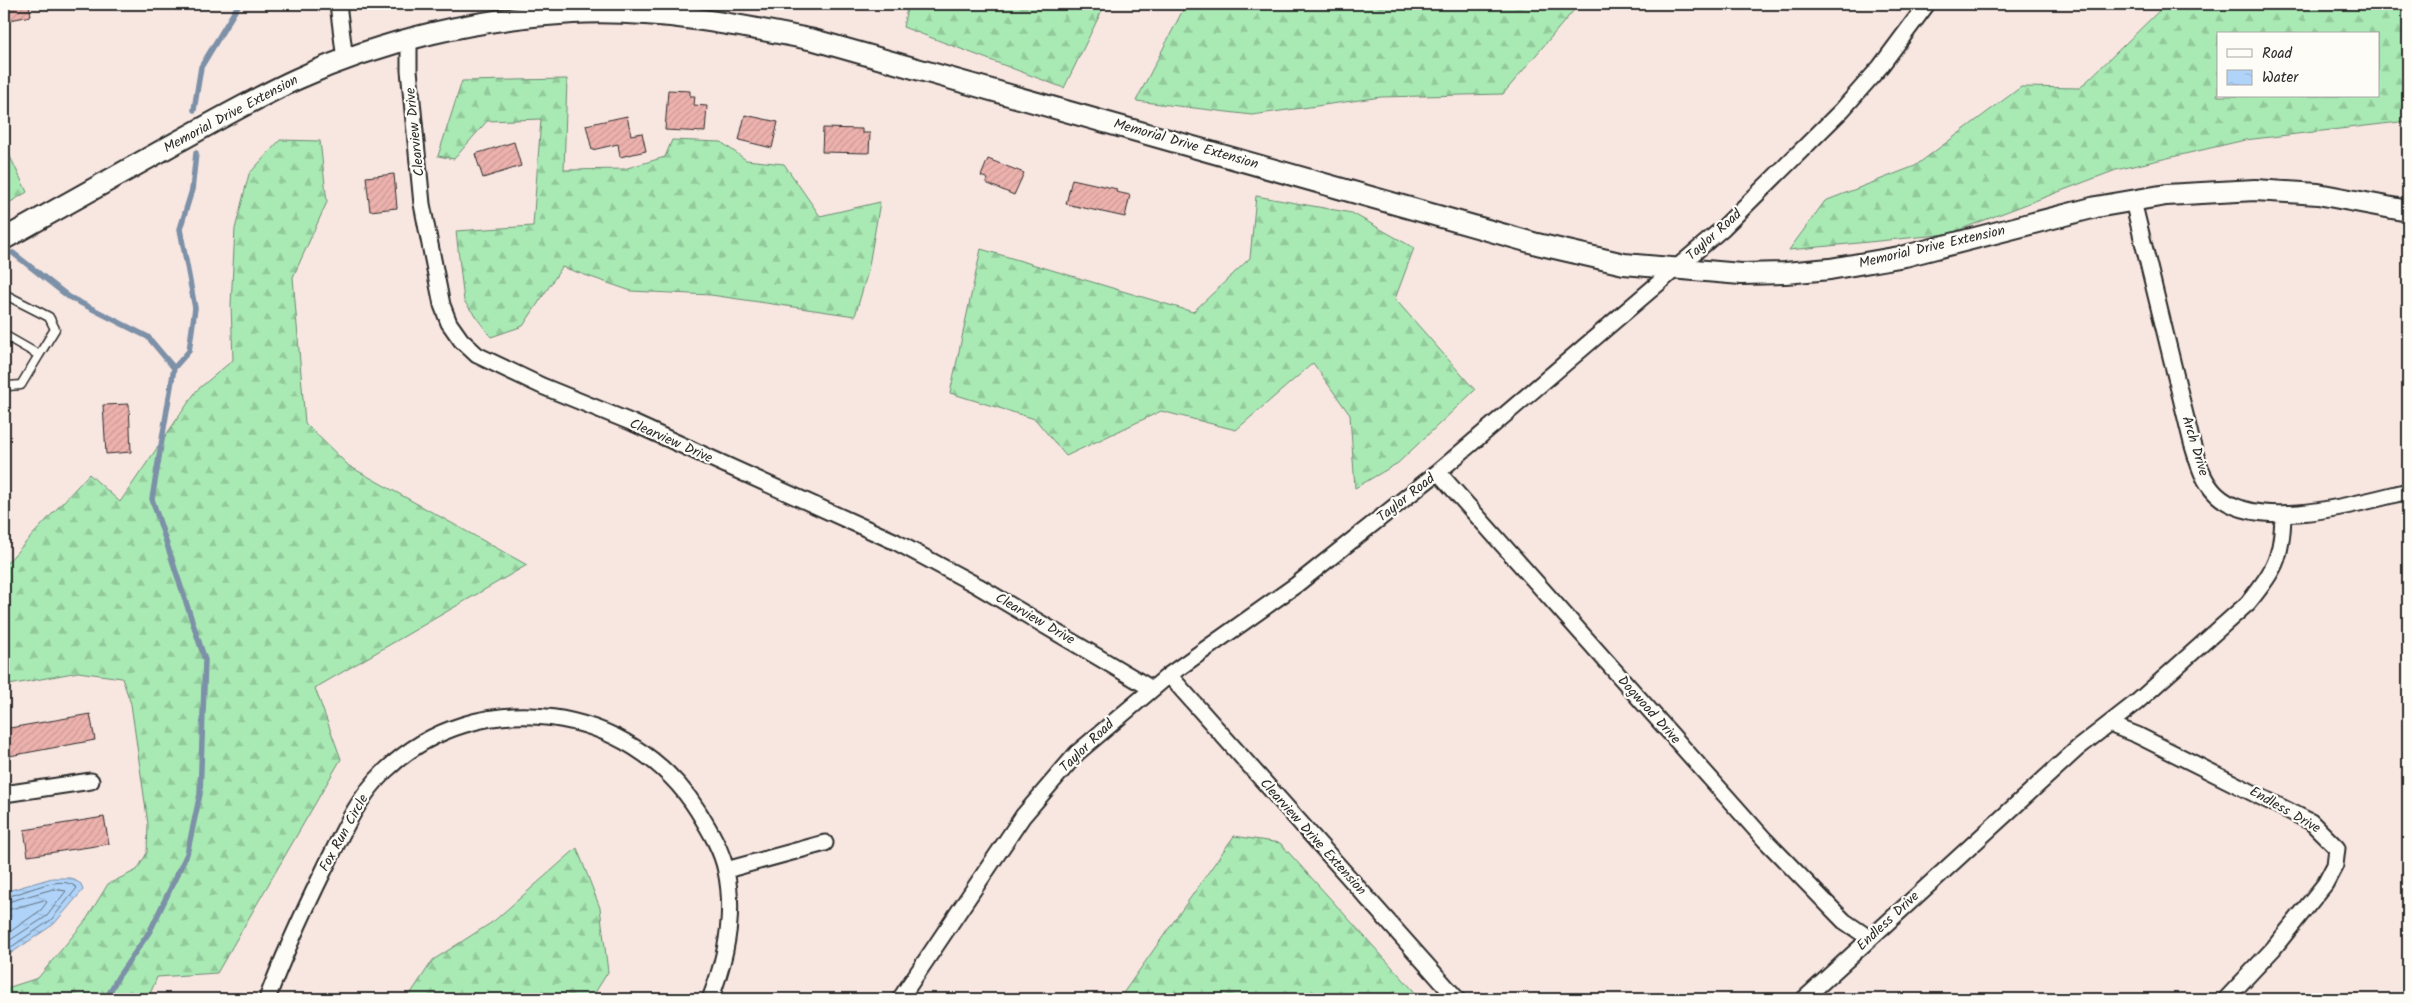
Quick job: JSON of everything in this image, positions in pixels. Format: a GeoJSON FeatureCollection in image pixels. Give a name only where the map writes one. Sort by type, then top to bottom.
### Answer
{"type":"FeatureCollection","features":[{"type":"Feature","properties":{"kind":"street"},"geometry":{"type":"LineString","coordinates":[[338,4],[345,60]]}},
{"type":"Feature","properties":{"kind":"street","name":"Taylor Road"},"geometry":{"type":"LineString","coordinates":[[900,999],[1023,816],[1044,789],[1078,753],[1169,674],[1296,585],[1438,472],[1723,228],[1842,110],[1880,67],[1928,4]]}},
{"type":"Feature","properties":{"kind":"street","name":"Memorial Drive Extension"},"geometry":{"type":"LineString","coordinates":[[4,239],[243,105],[298,78],[345,60],[409,40],[485,22],[575,13],[648,14],[753,28],[814,40],[1537,244],[1624,264],[1741,274],[1830,268],[1905,256],[2096,207],[2193,192],[2255,190],[2318,194],[2408,212]]}},
{"type":"Feature","properties":{"kind":"street","name":"Clearview Drive"},"geometry":{"type":"LineString","coordinates":[[409,40],[409,70],[422,204],[442,305],[449,323],[461,340],[477,355],[542,386],[633,423],[896,542],[978,586],[1152,689]]}},
{"type":"Feature","properties":{"kind":"street","name":"Arch Drive"},"geometry":{"type":"LineString","coordinates":[[2133,201],[2201,473],[2216,494],[2238,508],[2283,515],[2345,506],[2408,491]]}},
{"type":"Feature","properties":{"kind":"street","name":"Dogwood Drive"},"geometry":{"type":"LineString","coordinates":[[1438,472],[1765,840],[1844,921],[1869,938]]}},
{"type":"Feature","properties":{"kind":"street","name":"Endless Drive"},"geometry":{"type":"LineString","coordinates":[[1804,999],[2078,748],[2138,702],[2248,604],[2261,588],[2280,553],[2283,515]]}},
{"type":"Feature","properties":{"kind":"street","name":"Clearview Drive Extension"},"geometry":{"type":"LineString","coordinates":[[1169,674],[1457,999]]}},
{"type":"Feature","properties":{"kind":"street","name":"Fox Run Circle"},"geometry":{"type":"LineString","coordinates":[[267,999],[293,933],[349,819],[366,792],[387,769],[405,755],[457,727],[480,720],[517,716],[563,719],[588,725],[634,746],[674,778],[690,799],[712,836],[726,870],[729,910],[728,938],[720,975],[710,999]]}},
{"type":"Feature","properties":{"kind":"street","name":"Endless Drive"},"geometry":{"type":"LineString","coordinates":[[2109,724],[2137,735],[2311,822],[2337,848],[2335,865],[2324,884],[2273,949],[2226,999]]}},
{"type":"Feature","properties":{"kind":"street"},"geometry":{"type":"LineString","coordinates":[[4,794],[90,781]]}},
{"type":"Feature","properties":{"kind":"street"},"geometry":{"type":"LineString","coordinates":[[726,870],[825,843]]}},
{"type":"Feature","properties":{"kind":"lane"},"geometry":{"type":"LineString","coordinates":[[4,294],[49,317],[55,329],[21,385],[8,386],[4,383]]}},
{"type":"Feature","properties":{"kind":"lane"},"geometry":{"type":"LineString","coordinates":[[4,335],[39,355]]}},
{"type":"Feature","properties":{"kind":"green space"},"geometry":{"type":"Polygon","coordinates":[[[908,4],[1105,4],[1064,88],[903,27],[908,4]]]}},
{"type":"Feature","properties":{"kind":"green space"},"geometry":{"type":"Polygon","coordinates":[[[1186,4],[1579,4],[1503,94],[1381,97],[1252,115],[1136,101],[1186,4]]]}},
{"type":"Feature","properties":{"kind":"green space"},"geometry":{"type":"Polygon","coordinates":[[[2166,4],[2408,4],[2408,121],[2245,140],[2116,170],[1948,234],[1789,250],[1825,201],[1915,166],[2021,87],[2080,88],[2166,4]]]}},
{"type":"Feature","properties":{"kind":"green space"},"geometry":{"type":"Polygon","coordinates":[[[567,79],[564,170],[624,169],[665,157],[672,140],[721,142],[746,160],[784,164],[820,216],[880,202],[868,271],[855,316],[711,295],[631,291],[562,267],[523,326],[491,337],[464,301],[456,231],[533,226],[541,119],[487,121],[454,159],[438,156],[462,81],[567,79]]]}},
{"type":"Feature","properties":{"kind":"green space"},"geometry":{"type":"Polygon","coordinates":[[[280,140],[320,141],[327,202],[293,277],[305,423],[349,466],[527,565],[315,688],[341,759],[217,973],[157,977],[148,999],[4,999],[4,989],[38,978],[86,920],[108,884],[137,870],[147,853],[148,824],[131,704],[122,678],[78,672],[4,686],[4,566],[89,474],[120,502],[197,390],[233,360],[231,305],[235,229],[249,174],[280,140]]]}},
{"type":"Feature","properties":{"kind":"green space"},"geometry":{"type":"Polygon","coordinates":[[[4,144],[27,192],[4,206],[4,144]]]}},
{"type":"Feature","properties":{"kind":"green space"},"geometry":{"type":"Polygon","coordinates":[[[1256,196],[1352,213],[1414,248],[1395,299],[1475,390],[1398,463],[1355,488],[1350,415],[1313,363],[1236,430],[1161,411],[1066,456],[1035,419],[950,393],[981,249],[1193,312],[1250,258],[1256,196]]]}},
{"type":"Feature","properties":{"kind":"green space"},"geometry":{"type":"Polygon","coordinates":[[[1234,836],[1280,843],[1421,999],[1119,999],[1234,836]]]}},
{"type":"Feature","properties":{"kind":"green space"},"geometry":{"type":"Polygon","coordinates":[[[577,848],[600,908],[608,972],[591,999],[407,999],[433,960],[494,921],[577,848]]]}},
{"type":"Feature","properties":{"kind":"water"},"geometry":{"type":"Polygon","coordinates":[[[52,878],[71,878],[81,884],[83,890],[54,924],[4,958],[4,892],[52,878]]]}},
{"type":"Feature","properties":{"kind":"building"},"geometry":{"type":"Polygon","coordinates":[[[4,4],[29,4],[31,16],[4,21],[4,4]]]}},
{"type":"Feature","properties":{"kind":"building"},"geometry":{"type":"Polygon","coordinates":[[[668,90],[690,91],[690,96],[695,96],[694,105],[707,106],[705,132],[665,130],[668,90]]]}},
{"type":"Feature","properties":{"kind":"building"},"geometry":{"type":"Polygon","coordinates":[[[745,115],[778,122],[772,148],[739,140],[745,115]]]}},
{"type":"Feature","properties":{"kind":"building"},"geometry":{"type":"Polygon","coordinates":[[[627,116],[631,135],[642,133],[646,151],[620,157],[618,144],[592,150],[586,125],[627,116]]]}},
{"type":"Feature","properties":{"kind":"building"},"geometry":{"type":"Polygon","coordinates":[[[823,128],[862,129],[862,133],[870,133],[869,153],[822,152],[823,128]]]}},
{"type":"Feature","properties":{"kind":"building"},"geometry":{"type":"Polygon","coordinates":[[[514,142],[521,166],[483,178],[475,154],[514,142]]]}},
{"type":"Feature","properties":{"kind":"building"},"geometry":{"type":"Polygon","coordinates":[[[988,159],[1024,173],[1014,195],[986,183],[988,179],[981,176],[988,159]]]}},
{"type":"Feature","properties":{"kind":"building"},"geometry":{"type":"Polygon","coordinates":[[[394,174],[397,208],[370,211],[366,177],[394,174]]]}},
{"type":"Feature","properties":{"kind":"building"},"geometry":{"type":"Polygon","coordinates":[[[1072,179],[1117,189],[1116,192],[1130,195],[1125,217],[1066,204],[1072,179]]]}},
{"type":"Feature","properties":{"kind":"building"},"geometry":{"type":"Polygon","coordinates":[[[129,404],[131,452],[106,454],[103,405],[129,404]]]}},
{"type":"Feature","properties":{"kind":"building"},"geometry":{"type":"Polygon","coordinates":[[[90,714],[95,740],[4,757],[4,729],[90,714]]]}},
{"type":"Feature","properties":{"kind":"building"},"geometry":{"type":"Polygon","coordinates":[[[104,817],[109,844],[28,856],[24,830],[104,817]]]}},
{"type":"Feature","properties":{"kind":"waterway"},"geometry":{"type":"LineString","coordinates":[[194,110],[201,67],[239,4]]}},
{"type":"Feature","properties":{"kind":"waterway"},"geometry":{"type":"LineString","coordinates":[[106,999],[118,977],[150,931],[187,854],[200,794],[205,660],[152,499],[174,368],[189,351],[195,308],[180,229],[192,190],[196,153]]}},
{"type":"Feature","properties":{"kind":"waterway"},"geometry":{"type":"LineString","coordinates":[[13,253],[69,297],[148,337],[174,368]]}}]}
